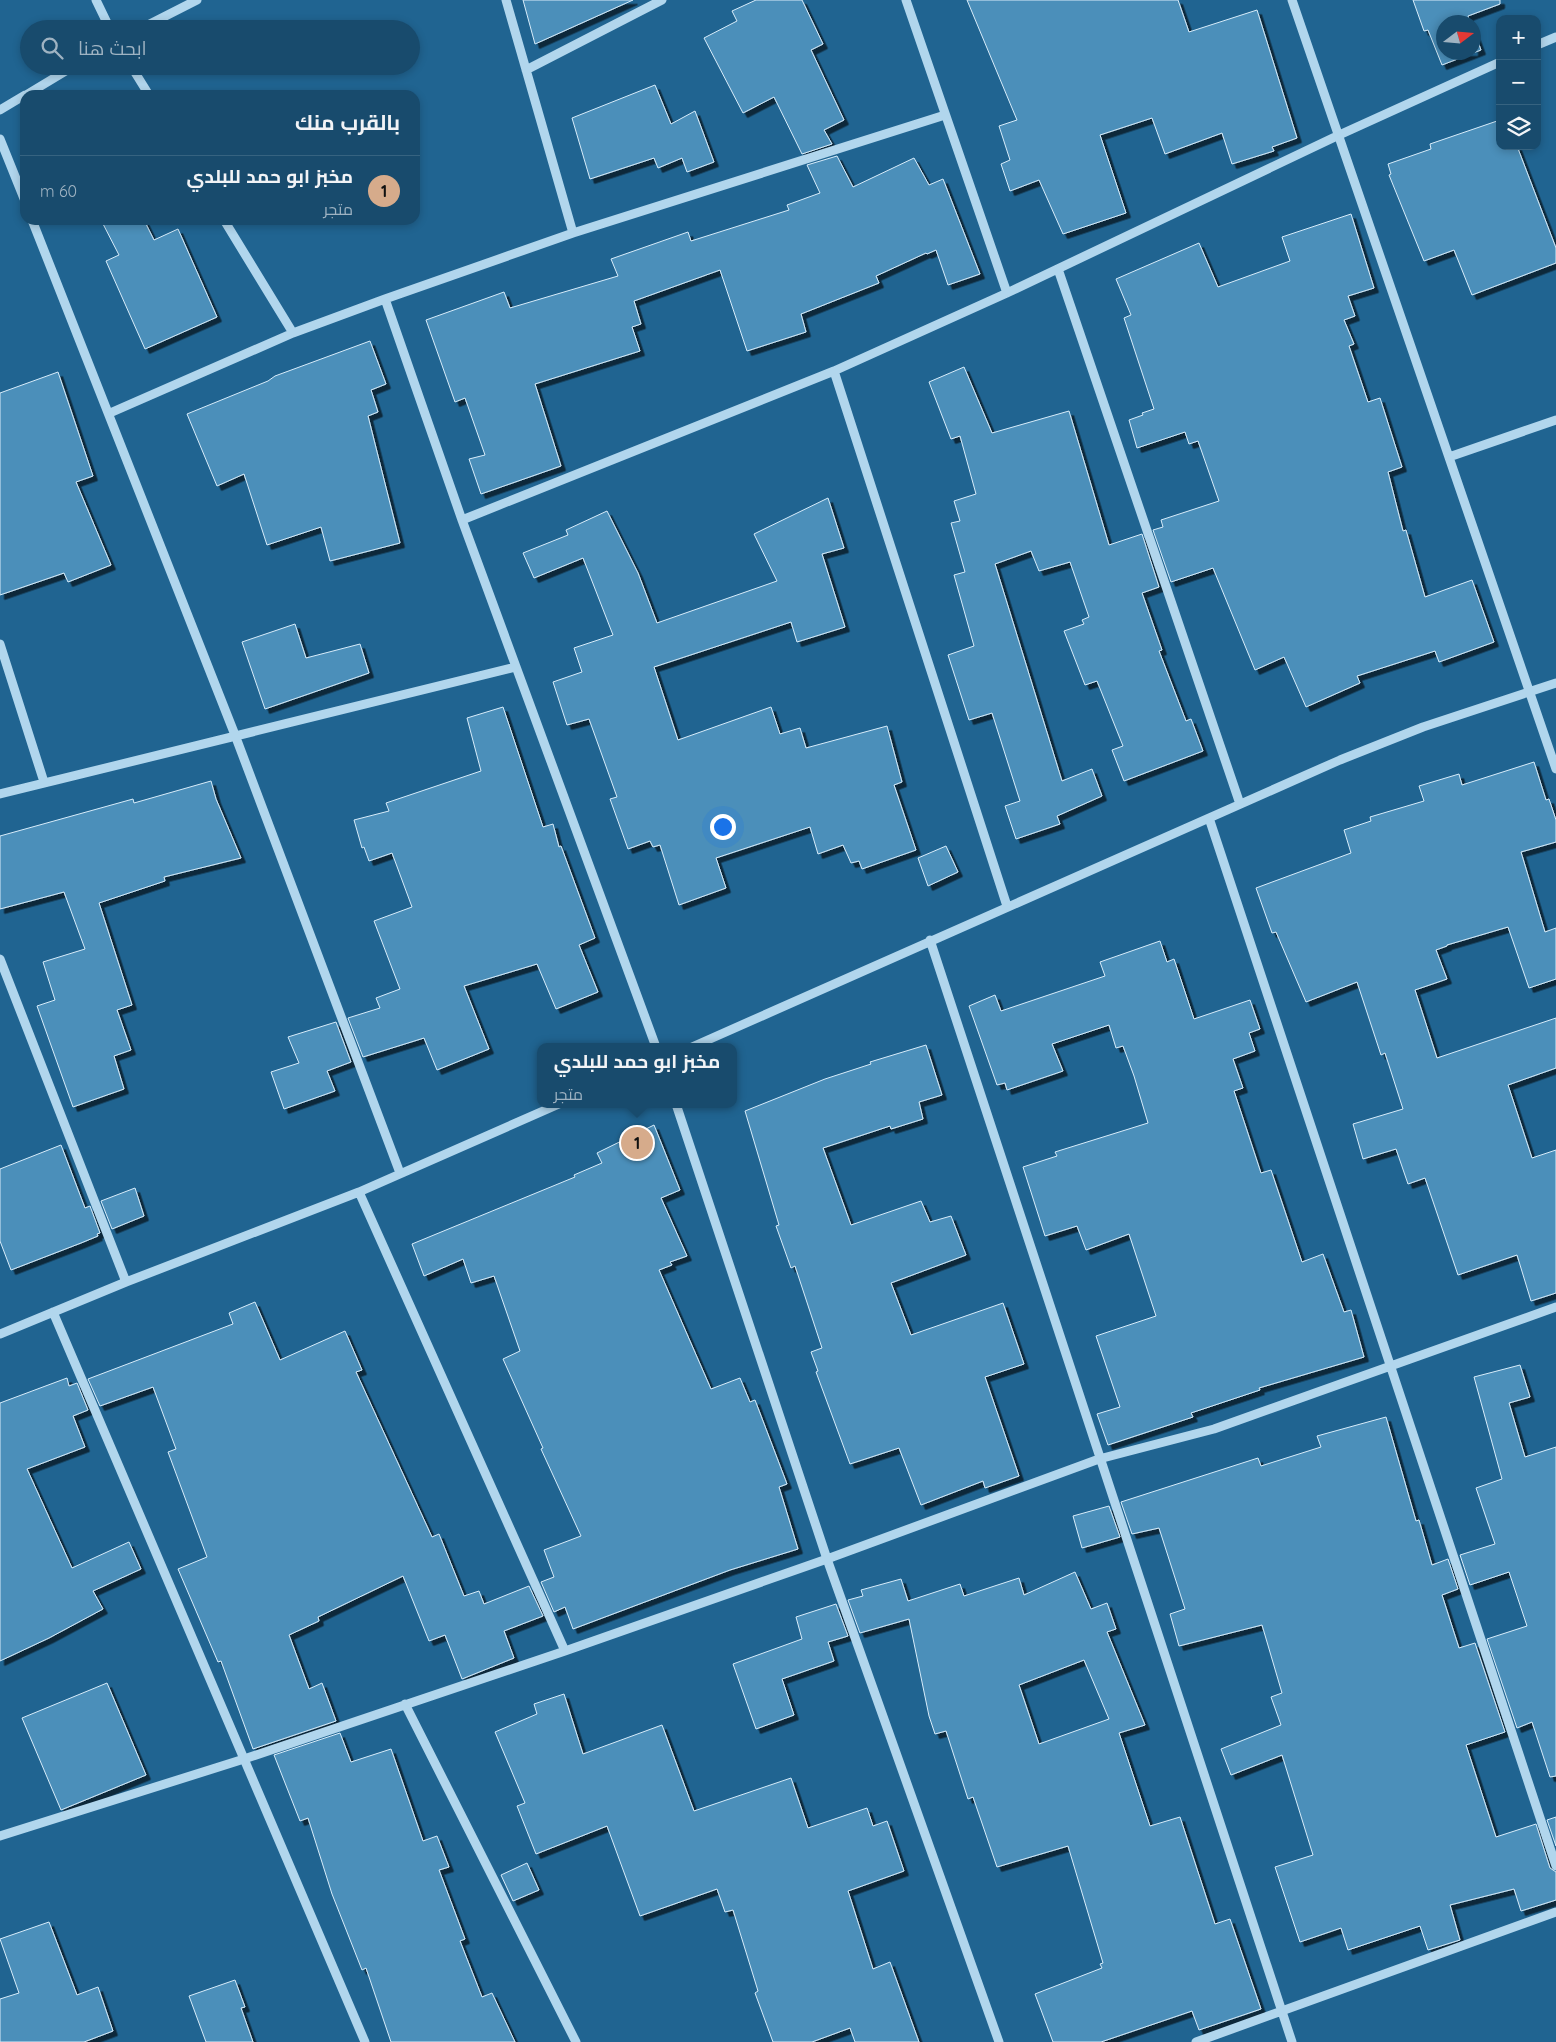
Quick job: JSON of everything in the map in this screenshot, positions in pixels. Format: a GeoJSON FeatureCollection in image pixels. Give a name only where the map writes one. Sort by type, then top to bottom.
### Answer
{"type":"FeatureCollection","features":[{"type":"Feature","properties":{"kind":"street"},"geometry":{"type":"LineString","coordinates":[[96,0],[106,20]]}},
{"type":"Feature","properties":{"kind":"street"},"geometry":{"type":"LineString","coordinates":[[157,20],[196,0]]}},
{"type":"Feature","properties":{"kind":"street"},"geometry":{"type":"LineString","coordinates":[[506,0],[573,233]]}},
{"type":"Feature","properties":{"kind":"street"},"geometry":{"type":"LineString","coordinates":[[526,70],[662,0]]}},
{"type":"Feature","properties":{"kind":"street"},"geometry":{"type":"LineString","coordinates":[[906,0],[1007,293]]}},
{"type":"Feature","properties":{"kind":"street"},"geometry":{"type":"LineString","coordinates":[[1292,0],[1337,136],[1556,769]]}},
{"type":"Feature","properties":{"kind":"street"},"geometry":{"type":"LineString","coordinates":[[1541,43],[1556,37]]}},
{"type":"Feature","properties":{"kind":"street"},"geometry":{"type":"LineString","coordinates":[[462,520],[834,371],[1007,293],[1337,136],[1496,64]]}},
{"type":"Feature","properties":{"kind":"street"},"geometry":{"type":"LineString","coordinates":[[33,90],[59,75]]}},
{"type":"Feature","properties":{"kind":"street"},"geometry":{"type":"LineString","coordinates":[[137,75],[146,90]]}},
{"type":"Feature","properties":{"kind":"street"},"geometry":{"type":"LineString","coordinates":[[0,110],[20,98]]}},
{"type":"Feature","properties":{"kind":"street"},"geometry":{"type":"LineString","coordinates":[[110,413],[293,333],[385,299],[573,233],[945,115]]}},
{"type":"Feature","properties":{"kind":"street"},"geometry":{"type":"LineString","coordinates":[[0,139],[20,189]]}},
{"type":"Feature","properties":{"kind":"street"},"geometry":{"type":"LineString","coordinates":[[34,225],[110,413],[235,735],[400,1173]]}},
{"type":"Feature","properties":{"kind":"street"},"geometry":{"type":"LineString","coordinates":[[227,225],[293,333]]}},
{"type":"Feature","properties":{"kind":"street"},"geometry":{"type":"LineString","coordinates":[[1058,269],[1240,804]]}},
{"type":"Feature","properties":{"kind":"street"},"geometry":{"type":"LineString","coordinates":[[385,299],[462,520],[655,1043]]}},
{"type":"Feature","properties":{"kind":"street"},"geometry":{"type":"LineString","coordinates":[[834,371],[1007,906]]}},
{"type":"Feature","properties":{"kind":"street"},"geometry":{"type":"LineString","coordinates":[[1449,457],[1556,420]]}},
{"type":"Feature","properties":{"kind":"street"},"geometry":{"type":"LineString","coordinates":[[0,644],[44,782]]}},
{"type":"Feature","properties":{"kind":"street"},"geometry":{"type":"LineString","coordinates":[[0,794],[516,667]]}},
{"type":"Feature","properties":{"kind":"street"},"geometry":{"type":"LineString","coordinates":[[701,1043],[1340,760],[1423,727],[1530,690],[1556,683]]}},
{"type":"Feature","properties":{"kind":"street"},"geometry":{"type":"LineString","coordinates":[[1209,818],[1556,1866]]}},
{"type":"Feature","properties":{"kind":"street"},"geometry":{"type":"LineString","coordinates":[[930,940],[1292,2042]]}},
{"type":"Feature","properties":{"kind":"street"},"geometry":{"type":"LineString","coordinates":[[0,959],[4,981],[126,1282]]}},
{"type":"Feature","properties":{"kind":"street"},"geometry":{"type":"LineString","coordinates":[[0,1334],[126,1282],[359,1192],[550,1108]]}},
{"type":"Feature","properties":{"kind":"street"},"geometry":{"type":"LineString","coordinates":[[677,1108],[827,1559],[999,2042]]}},
{"type":"Feature","properties":{"kind":"street"},"geometry":{"type":"LineString","coordinates":[[359,1192],[565,1651]]}},
{"type":"Feature","properties":{"kind":"street"},"geometry":{"type":"LineString","coordinates":[[0,1836],[244,1759],[565,1651],[827,1559],[1099,1459],[1214,1429],[1556,1307]]}},
{"type":"Feature","properties":{"kind":"street"},"geometry":{"type":"LineString","coordinates":[[53,1312],[365,2042]]}},
{"type":"Feature","properties":{"kind":"street"},"geometry":{"type":"LineString","coordinates":[[405,1704],[576,2042]]}},
{"type":"Feature","properties":{"kind":"street"},"geometry":{"type":"LineString","coordinates":[[1196,2042],[1556,1912]]}},
{"type":"Feature","properties":{"kind":"building"},"geometry":{"type":"Polygon","coordinates":[[[523,0],[633,0],[535,44],[523,0]]]}},
{"type":"Feature","properties":{"kind":"building"},"geometry":{"type":"Polygon","coordinates":[[[756,0],[802,0],[823,44],[811,50],[844,120],[824,130],[832,144],[802,154],[774,97],[743,113],[704,38],[737,21],[732,11],[756,0]]]}},
{"type":"Feature","properties":{"kind":"building"},"geometry":{"type":"Polygon","coordinates":[[[967,0],[1178,0],[1189,32],[1257,10],[1297,138],[1272,147],[1274,151],[1232,164],[1222,133],[1165,154],[1152,118],[1100,135],[1126,213],[1063,234],[1039,180],[1010,191],[1001,164],[1010,160],[999,126],[1017,120],[967,0]]]}},
{"type":"Feature","properties":{"kind":"building"},"geometry":{"type":"Polygon","coordinates":[[[1413,0],[1500,0],[1500,4],[1471,15],[1436,15],[1436,50],[1428,30],[1424,31],[1413,0]]]}},
{"type":"Feature","properties":{"kind":"building"},"geometry":{"type":"Polygon","coordinates":[[[1440,60],[1455,60],[1442,65],[1440,60]]]}},
{"type":"Feature","properties":{"kind":"building"},"geometry":{"type":"Polygon","coordinates":[[[655,85],[671,124],[695,111],[714,162],[687,172],[682,158],[658,168],[654,158],[590,179],[572,118],[655,85]]]}},
{"type":"Feature","properties":{"kind":"building"},"geometry":{"type":"Polygon","coordinates":[[[1496,121],[1496,150],[1519,150],[1556,248],[1556,263],[1472,295],[1454,250],[1424,261],[1389,175],[1391,174],[1388,164],[1431,149],[1430,144],[1496,121]]]}},
{"type":"Feature","properties":{"kind":"building"},"geometry":{"type":"Polygon","coordinates":[[[837,156],[853,187],[914,158],[929,185],[943,179],[980,274],[948,285],[936,250],[926,253],[876,276],[879,283],[801,314],[806,332],[747,351],[720,270],[634,301],[641,324],[632,327],[640,351],[535,384],[561,466],[481,494],[469,459],[485,455],[465,398],[455,402],[426,320],[504,292],[510,308],[618,276],[611,259],[688,232],[691,241],[789,210],[787,205],[820,193],[807,165],[837,156]]]}},
{"type":"Feature","properties":{"kind":"building"},"geometry":{"type":"Polygon","coordinates":[[[1351,214],[1374,288],[1348,296],[1355,316],[1344,320],[1354,344],[1349,346],[1368,402],[1380,398],[1402,467],[1388,472],[1403,531],[1406,530],[1425,597],[1472,580],[1494,642],[1439,662],[1435,651],[1357,676],[1360,683],[1306,707],[1284,657],[1255,670],[1213,568],[1171,582],[1153,530],[1163,527],[1161,520],[1219,501],[1198,441],[1189,444],[1185,432],[1137,448],[1129,420],[1154,409],[1124,318],[1131,315],[1116,279],[1199,243],[1218,287],[1290,261],[1282,237],[1351,214]]]}},
{"type":"Feature","properties":{"kind":"building"},"geometry":{"type":"Polygon","coordinates":[[[104,225],[146,225],[154,240],[178,229],[217,317],[145,349],[106,261],[119,255],[104,225]]]}},
{"type":"Feature","properties":{"kind":"building"},"geometry":{"type":"Polygon","coordinates":[[[370,341],[386,384],[371,390],[378,412],[368,416],[400,543],[330,561],[321,527],[267,545],[244,474],[217,486],[187,414],[268,381],[275,376],[370,341]]]}},
{"type":"Feature","properties":{"kind":"building"},"geometry":{"type":"Polygon","coordinates":[[[964,367],[992,433],[1069,411],[1109,545],[1142,534],[1159,587],[1142,593],[1162,650],[1159,651],[1186,721],[1191,719],[1203,751],[1124,781],[1112,750],[1123,746],[1097,681],[1085,685],[1064,631],[1084,624],[1082,620],[1089,617],[1070,562],[1039,571],[1031,551],[995,564],[1062,781],[1092,769],[1102,796],[1057,816],[1060,824],[1016,839],[1005,806],[1020,801],[992,713],[969,720],[948,655],[974,646],[954,575],[965,572],[951,523],[960,521],[954,501],[976,494],[960,436],[951,439],[929,382],[964,367]]]}},
{"type":"Feature","properties":{"kind":"building"},"geometry":{"type":"Polygon","coordinates":[[[58,372],[93,476],[76,482],[111,565],[68,582],[64,573],[0,595],[0,393],[58,372]]]}},
{"type":"Feature","properties":{"kind":"building"},"geometry":{"type":"Polygon","coordinates":[[[828,498],[844,548],[822,554],[845,627],[797,642],[791,622],[654,667],[678,740],[771,707],[780,734],[800,728],[806,748],[887,726],[902,782],[894,785],[916,850],[862,869],[859,861],[851,863],[843,845],[818,854],[810,827],[716,858],[726,888],[679,905],[660,845],[653,847],[650,841],[628,849],[610,799],[617,797],[589,719],[567,725],[553,682],[582,672],[574,648],[613,635],[583,558],[534,578],[523,553],[568,535],[566,530],[607,511],[638,573],[657,623],[777,581],[754,534],[828,498]]]}},
{"type":"Feature","properties":{"kind":"building"},"geometry":{"type":"Polygon","coordinates":[[[295,624],[306,658],[360,644],[369,673],[265,709],[242,642],[295,624]]]}},
{"type":"Feature","properties":{"kind":"building"},"geometry":{"type":"Polygon","coordinates":[[[503,707],[543,827],[553,824],[559,847],[561,846],[595,938],[579,945],[598,992],[556,1009],[537,964],[464,986],[489,1049],[437,1070],[424,1038],[363,1057],[348,1018],[380,1008],[376,998],[400,989],[374,921],[412,907],[392,853],[369,861],[364,847],[362,848],[354,820],[389,811],[386,803],[481,771],[467,718],[503,707]]]}},
{"type":"Feature","properties":{"kind":"building"},"geometry":{"type":"Polygon","coordinates":[[[1534,762],[1546,800],[1549,799],[1556,820],[1556,842],[1521,852],[1545,932],[1556,928],[1556,979],[1529,988],[1508,927],[1436,950],[1447,979],[1415,990],[1437,1058],[1556,1018],[1556,1068],[1508,1085],[1532,1158],[1556,1150],[1556,1293],[1531,1301],[1517,1255],[1458,1275],[1425,1178],[1408,1184],[1396,1149],[1363,1159],[1353,1124],[1403,1109],[1385,1053],[1381,1055],[1357,982],[1306,1002],[1276,932],[1272,933],[1256,888],[1351,853],[1344,830],[1371,821],[1370,817],[1424,801],[1419,786],[1459,774],[1462,785],[1534,762]]]}},
{"type":"Feature","properties":{"kind":"building"},"geometry":{"type":"Polygon","coordinates":[[[211,781],[216,799],[241,858],[164,877],[165,881],[99,903],[132,1005],[117,1010],[131,1050],[114,1056],[124,1089],[73,1107],[37,1006],[55,1000],[43,962],[85,949],[64,892],[0,909],[0,836],[133,799],[134,803],[211,781]]]}},
{"type":"Feature","properties":{"kind":"building"},"geometry":{"type":"Polygon","coordinates":[[[946,846],[958,872],[928,886],[918,858],[946,846]]]}},
{"type":"Feature","properties":{"kind":"building"},"geometry":{"type":"Polygon","coordinates":[[[1160,941],[1167,962],[1174,959],[1194,1019],[1250,1000],[1260,1029],[1249,1033],[1255,1051],[1233,1059],[1243,1088],[1234,1091],[1261,1173],[1271,1170],[1302,1262],[1323,1254],[1344,1312],[1351,1310],[1364,1357],[1259,1388],[1260,1390],[1191,1413],[1193,1417],[1108,1445],[1097,1414],[1120,1407],[1096,1336],[1156,1316],[1129,1234],[1086,1250],[1077,1226],[1045,1236],[1023,1167],[1057,1156],[1055,1152],[1148,1123],[1134,1076],[1123,1046],[1116,1048],[1109,1025],[1052,1044],[1063,1071],[1007,1090],[1005,1083],[997,1085],[969,1006],[995,995],[1001,1011],[1105,976],[1100,962],[1160,941]]]}},
{"type":"Feature","properties":{"kind":"building"},"geometry":{"type":"Polygon","coordinates":[[[336,1022],[351,1062],[327,1071],[335,1091],[284,1109],[271,1072],[299,1063],[288,1037],[336,1022]]]}},
{"type":"Feature","properties":{"kind":"building"},"geometry":{"type":"Polygon","coordinates":[[[926,1045],[942,1095],[919,1102],[923,1119],[891,1129],[890,1126],[823,1148],[851,1225],[921,1201],[930,1222],[951,1216],[966,1255],[891,1283],[911,1335],[1003,1303],[1024,1364],[985,1377],[1019,1476],[985,1488],[983,1481],[921,1505],[899,1448],[850,1464],[816,1372],[818,1371],[811,1352],[822,1348],[795,1266],[791,1268],[776,1226],[779,1225],[745,1111],[825,1079],[871,1064],[870,1062],[926,1045]]]}},
{"type":"Feature","properties":{"kind":"building"},"geometry":{"type":"Polygon","coordinates":[[[654,1125],[680,1190],[661,1198],[687,1256],[670,1262],[672,1265],[659,1270],[711,1389],[740,1378],[750,1402],[755,1400],[787,1484],[779,1487],[798,1549],[730,1570],[573,1629],[565,1607],[554,1612],[541,1582],[554,1577],[544,1550],[581,1536],[541,1449],[543,1448],[503,1359],[520,1351],[494,1276],[471,1283],[463,1259],[424,1276],[412,1244],[575,1177],[574,1175],[602,1163],[597,1153],[654,1125]]]}},
{"type":"Feature","properties":{"kind":"building"},"geometry":{"type":"Polygon","coordinates":[[[61,1145],[85,1208],[90,1206],[100,1233],[97,1234],[98,1236],[11,1270],[0,1241],[0,1169],[61,1145]]]}},
{"type":"Feature","properties":{"kind":"building"},"geometry":{"type":"Polygon","coordinates":[[[135,1188],[144,1216],[112,1229],[101,1201],[135,1188]]]}},
{"type":"Feature","properties":{"kind":"building"},"geometry":{"type":"Polygon","coordinates":[[[255,1302],[280,1360],[345,1331],[362,1370],[356,1372],[432,1537],[439,1534],[464,1596],[479,1591],[484,1604],[529,1586],[543,1616],[504,1631],[514,1658],[462,1679],[445,1635],[429,1641],[403,1576],[318,1617],[319,1621],[289,1635],[309,1689],[322,1683],[336,1721],[253,1749],[221,1661],[218,1662],[178,1569],[207,1557],[168,1452],[176,1449],[153,1387],[100,1406],[88,1379],[233,1324],[229,1313],[255,1302]]]}},
{"type":"Feature","properties":{"kind":"building"},"geometry":{"type":"Polygon","coordinates":[[[1520,1365],[1530,1397],[1509,1403],[1525,1457],[1556,1447],[1556,1776],[1550,1777],[1532,1722],[1517,1728],[1487,1639],[1527,1626],[1509,1572],[1470,1585],[1460,1555],[1495,1544],[1476,1488],[1502,1479],[1474,1377],[1520,1365]]]}},
{"type":"Feature","properties":{"kind":"building"},"geometry":{"type":"Polygon","coordinates":[[[67,1378],[69,1386],[77,1383],[88,1410],[73,1416],[85,1447],[27,1469],[72,1568],[129,1542],[141,1569],[93,1591],[103,1609],[49,1638],[0,1661],[0,1403],[67,1378]]]}},
{"type":"Feature","properties":{"kind":"building"},"geometry":{"type":"Polygon","coordinates":[[[1386,1417],[1416,1521],[1419,1520],[1432,1565],[1448,1559],[1458,1589],[1442,1595],[1459,1648],[1475,1643],[1505,1732],[1466,1745],[1496,1837],[1536,1824],[1550,1868],[1556,1872],[1556,1900],[1521,1911],[1514,1889],[1450,1905],[1460,1940],[1428,1950],[1420,1926],[1348,1950],[1341,1928],[1300,1942],[1275,1867],[1313,1855],[1282,1755],[1231,1775],[1221,1749],[1281,1725],[1271,1697],[1282,1693],[1262,1625],[1179,1646],[1170,1614],[1185,1609],[1159,1528],[1132,1534],[1121,1502],[1258,1458],[1261,1466],[1321,1447],[1317,1436],[1386,1417]]]}},
{"type":"Feature","properties":{"kind":"building"},"geometry":{"type":"Polygon","coordinates":[[[1109,1506],[1120,1537],[1082,1548],[1073,1516],[1109,1506]]]}},
{"type":"Feature","properties":{"kind":"building"},"geometry":{"type":"Polygon","coordinates":[[[1075,1572],[1091,1609],[1107,1603],[1116,1629],[1107,1632],[1145,1725],[1119,1733],[1150,1826],[1180,1817],[1215,1924],[1230,1919],[1261,2009],[1199,2030],[1192,2011],[1101,2042],[1053,2042],[1035,1994],[1102,1968],[1100,1964],[1103,1963],[1068,1846],[997,1867],[973,1797],[968,1799],[946,1731],[935,1734],[929,1716],[909,1619],[860,1633],[848,1600],[863,1596],[861,1590],[901,1579],[908,1601],[960,1584],[964,1596],[1019,1578],[1024,1595],[1075,1572]],[[1084,1660],[1019,1685],[1039,1744],[1109,1719],[1084,1660]]]}},
{"type":"Feature","properties":{"kind":"building"},"geometry":{"type":"Polygon","coordinates":[[[836,1604],[848,1636],[828,1642],[834,1661],[782,1679],[794,1715],[756,1729],[733,1664],[802,1639],[796,1617],[836,1604]]]}},
{"type":"Feature","properties":{"kind":"building"},"geometry":{"type":"Polygon","coordinates":[[[107,1683],[146,1775],[61,1810],[22,1718],[107,1683]]]}},
{"type":"Feature","properties":{"kind":"building"},"geometry":{"type":"Polygon","coordinates":[[[564,1694],[583,1754],[662,1725],[694,1811],[791,1778],[808,1828],[867,1808],[873,1826],[887,1821],[904,1871],[848,1891],[873,1969],[890,1962],[919,2042],[855,2042],[850,2028],[812,2042],[773,2042],[755,1993],[758,1991],[733,1910],[725,1912],[717,1889],[640,1916],[607,1826],[536,1854],[517,1806],[525,1803],[495,1732],[537,1714],[534,1704],[564,1694]]]}},
{"type":"Feature","properties":{"kind":"building"},"geometry":{"type":"Polygon","coordinates":[[[340,1733],[351,1762],[391,1749],[423,1841],[437,1836],[449,1867],[439,1870],[465,1939],[460,1941],[482,1997],[492,1993],[515,2042],[391,2042],[366,1968],[362,1970],[332,1894],[308,1818],[300,1821],[274,1755],[340,1733]]]}},
{"type":"Feature","properties":{"kind":"building"},"geometry":{"type":"Polygon","coordinates":[[[1556,1817],[1556,1846],[1547,1820],[1556,1817]]]}},
{"type":"Feature","properties":{"kind":"building"},"geometry":{"type":"Polygon","coordinates":[[[527,1863],[539,1890],[513,1901],[501,1875],[527,1863]]]}},
{"type":"Feature","properties":{"kind":"building"},"geometry":{"type":"Polygon","coordinates":[[[49,1922],[77,1995],[98,1987],[113,2031],[84,2042],[0,2042],[0,1999],[19,1993],[0,1939],[49,1922]]]}},
{"type":"Feature","properties":{"kind":"building"},"geometry":{"type":"Polygon","coordinates":[[[235,1980],[245,2007],[241,2008],[253,2042],[206,2042],[189,1996],[235,1980]]]}},
{"type":"Feature","properties":{"kind":"place","name":"مخبز ابو حمد للبلدي"},"geometry":{"type":"Point","coordinates":[637,1143]}}]}
